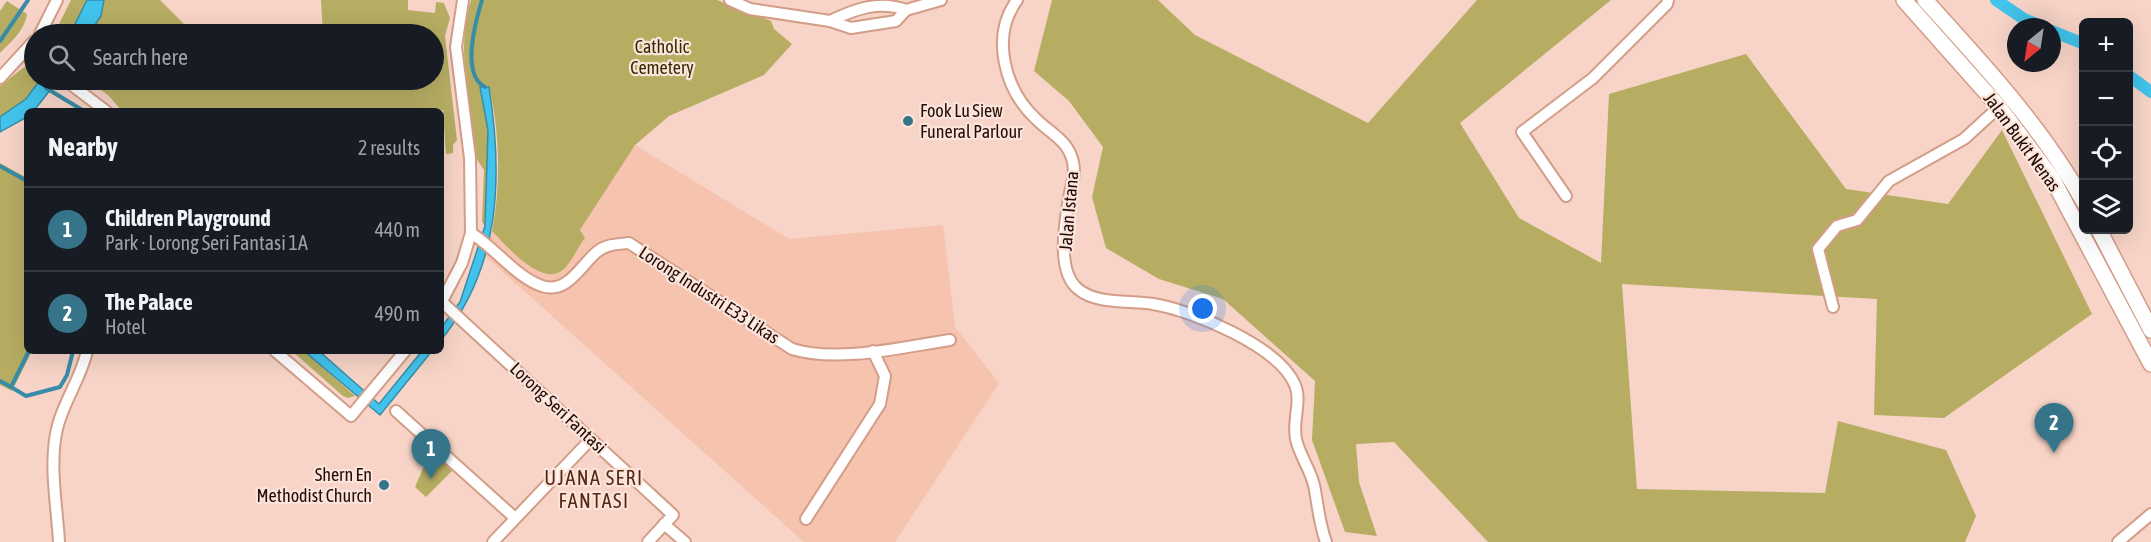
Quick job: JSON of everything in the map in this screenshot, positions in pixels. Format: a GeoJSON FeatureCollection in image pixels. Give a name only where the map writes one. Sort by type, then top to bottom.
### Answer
{"type":"FeatureCollection","features":[{"type":"Feature","properties":{"kind":"main road","name":"Jalan Bukit Nenas"},"geometry":{"type":"LineString","coordinates":[[1904,0],[1999,106],[2052,178],[2151,364]]}},
{"type":"Feature","properties":{"kind":"main road","name":"Jalan Bukit Nenas"},"geometry":{"type":"LineString","coordinates":[[1925,0],[2024,112],[2050,145],[2079,194]]}},
{"type":"Feature","properties":{"kind":"main road"},"geometry":{"type":"LineString","coordinates":[[2101,234],[2151,330]]}},
{"type":"Feature","properties":{"kind":"street"},"geometry":{"type":"LineString","coordinates":[[45,24],[57,0]]}},
{"type":"Feature","properties":{"kind":"street"},"geometry":{"type":"LineString","coordinates":[[444,296],[475,236],[470,158],[456,47],[464,0]]}},
{"type":"Feature","properties":{"kind":"street"},"geometry":{"type":"LineString","coordinates":[[730,0],[750,9],[830,21],[851,28],[896,21],[906,10],[941,0]]}},
{"type":"Feature","properties":{"kind":"street","name":"Jalan Istana"},"geometry":{"type":"LineString","coordinates":[[1017,0],[1008,18],[1003,46],[1010,84],[1036,120],[1066,145],[1073,160],[1075,172],[1067,222],[1065,271],[1078,289],[1098,299],[1129,300],[1182,310],[1230,331],[1274,358],[1295,385],[1296,440],[1314,486],[1320,525],[1326,542]]}},
{"type":"Feature","properties":{"kind":"street"},"geometry":{"type":"LineString","coordinates":[[1566,196],[1522,132],[1593,78],[1667,4],[1668,0]]}},
{"type":"Feature","properties":{"kind":"street"},"geometry":{"type":"LineString","coordinates":[[830,21],[856,9],[890,4],[906,10]]}},
{"type":"Feature","properties":{"kind":"street"},"geometry":{"type":"LineString","coordinates":[[0,78],[24,59]]}},
{"type":"Feature","properties":{"kind":"street"},"geometry":{"type":"LineString","coordinates":[[78,90],[102,108]]}},
{"type":"Feature","properties":{"kind":"street"},"geometry":{"type":"LineString","coordinates":[[1833,307],[1818,249],[1822,243],[1837,226],[1857,220],[1889,181],[1964,139],[1999,106]]}},
{"type":"Feature","properties":{"kind":"street","name":"Lorong Industri E33 Likas"},"geometry":{"type":"LineString","coordinates":[[475,236],[527,278],[550,288],[571,279],[599,250],[612,244],[629,243],[792,349],[812,355],[873,351],[950,340]]}},
{"type":"Feature","properties":{"kind":"street","name":"Lorong Seri Fantasi"},"geometry":{"type":"LineString","coordinates":[[444,304],[673,515],[664,524]]}},
{"type":"Feature","properties":{"kind":"street"},"geometry":{"type":"LineString","coordinates":[[806,519],[880,404],[885,376],[873,351]]}},
{"type":"Feature","properties":{"kind":"street"},"geometry":{"type":"LineString","coordinates":[[59,542],[55,448],[58,425],[78,382],[86,354]]}},
{"type":"Feature","properties":{"kind":"street"},"geometry":{"type":"LineString","coordinates":[[279,354],[351,416],[402,354]]}},
{"type":"Feature","properties":{"kind":"street"},"geometry":{"type":"LineString","coordinates":[[396,411],[515,518]]}},
{"type":"Feature","properties":{"kind":"street"},"geometry":{"type":"LineString","coordinates":[[493,542],[591,440]]}},
{"type":"Feature","properties":{"kind":"street"},"geometry":{"type":"LineString","coordinates":[[2118,542],[2151,514]]}},
{"type":"Feature","properties":{"kind":"street"},"geometry":{"type":"LineString","coordinates":[[648,542],[664,524],[686,542]]}},
{"type":"Feature","properties":{"kind":"shaded area"},"geometry":{"type":"Polygon","coordinates":[[[635,145],[789,239],[943,225],[955,327],[999,383],[895,542],[804,542],[485,256],[492,231],[514,253],[580,230],[635,145]]]}},
{"type":"Feature","properties":{"kind":"green space"},"geometry":{"type":"Polygon","coordinates":[[[71,0],[87,0],[75,24],[59,24],[71,0]]]}},
{"type":"Feature","properties":{"kind":"green space"},"geometry":{"type":"Polygon","coordinates":[[[104,0],[160,0],[184,24],[96,24],[101,16],[104,0]]]}},
{"type":"Feature","properties":{"kind":"green space"},"geometry":{"type":"Polygon","coordinates":[[[321,0],[408,0],[408,10],[435,13],[436,2],[444,3],[450,18],[445,36],[457,140],[453,145],[453,153],[446,154],[444,108],[119,108],[101,90],[444,90],[444,24],[322,24],[321,0]]]}},
{"type":"Feature","properties":{"kind":"green space","name":"Catholic Cemetery"},"geometry":{"type":"Polygon","coordinates":[[[471,0],[717,0],[771,21],[774,29],[792,44],[764,75],[669,116],[635,145],[580,230],[585,238],[570,262],[555,274],[545,273],[525,263],[492,231],[497,196],[498,159],[493,104],[489,87],[480,88],[488,130],[485,226],[482,222],[484,170],[476,158],[464,59],[466,20],[471,0]]]}},
{"type":"Feature","properties":{"kind":"green space"},"geometry":{"type":"Polygon","coordinates":[[[1052,0],[1158,0],[1195,35],[1368,123],[1477,0],[1611,0],[1460,123],[1519,218],[1601,263],[1609,94],[1746,54],[1846,189],[1948,204],[2002,130],[2092,314],[1944,418],[1874,415],[1877,299],[1622,284],[1637,489],[1825,493],[1838,421],[1946,450],[1976,516],[1965,542],[1488,542],[1394,442],[1356,444],[1359,482],[1377,536],[1345,532],[1312,440],[1315,381],[1223,299],[1159,279],[1106,248],[1092,197],[1103,147],[1069,101],[1034,71],[1052,0]]]}},
{"type":"Feature","properties":{"kind":"green space"},"geometry":{"type":"Polygon","coordinates":[[[7,1],[27,14],[20,30],[0,53],[0,11],[7,1]]]}},
{"type":"Feature","properties":{"kind":"green space"},"geometry":{"type":"Polygon","coordinates":[[[24,67],[24,90],[33,90],[26,99],[0,117],[0,86],[24,67]]]}},
{"type":"Feature","properties":{"kind":"green space"},"geometry":{"type":"Polygon","coordinates":[[[0,163],[24,176],[24,354],[30,354],[12,391],[0,385],[0,163]]]}},
{"type":"Feature","properties":{"kind":"green space"},"geometry":{"type":"Polygon","coordinates":[[[295,354],[307,354],[355,396],[348,398],[295,354]]]}},
{"type":"Feature","properties":{"kind":"green space"},"geometry":{"type":"Polygon","coordinates":[[[431,450],[453,470],[426,497],[415,487],[431,450]]]}},
{"type":"Feature","properties":{"kind":"water"},"geometry":{"type":"Polygon","coordinates":[[[87,0],[104,0],[101,16],[96,24],[75,24],[87,0]]]}},
{"type":"Feature","properties":{"kind":"water"},"geometry":{"type":"Polygon","coordinates":[[[480,87],[489,87],[493,120],[496,187],[493,220],[476,282],[461,312],[444,336],[444,324],[460,302],[485,226],[488,130],[480,87]]]}},
{"type":"Feature","properties":{"kind":"water"},"geometry":{"type":"Polygon","coordinates":[[[33,90],[50,90],[36,108],[24,108],[24,119],[0,132],[0,117],[26,99],[33,90]]]}},
{"type":"Feature","properties":{"kind":"water"},"geometry":{"type":"Polygon","coordinates":[[[308,354],[322,354],[379,404],[420,354],[430,354],[380,415],[308,354]]]}},
{"type":"Feature","properties":{"kind":"waterway"},"geometry":{"type":"LineString","coordinates":[[0,41],[28,0]]}},
{"type":"Feature","properties":{"kind":"waterway"},"geometry":{"type":"LineString","coordinates":[[482,0],[476,20],[471,59],[477,80],[485,87]]}},
{"type":"Feature","properties":{"kind":"waterway"},"geometry":{"type":"LineString","coordinates":[[1996,0],[2023,18]]}},
{"type":"Feature","properties":{"kind":"waterway"},"geometry":{"type":"LineString","coordinates":[[2061,35],[2079,42]]}},
{"type":"Feature","properties":{"kind":"waterway"},"geometry":{"type":"LineString","coordinates":[[2133,79],[2151,92]]}},
{"type":"Feature","properties":{"kind":"waterway"},"geometry":{"type":"LineString","coordinates":[[49,90],[79,108]]}},
{"type":"Feature","properties":{"kind":"waterway"},"geometry":{"type":"LineString","coordinates":[[0,166],[24,179]]}},
{"type":"Feature","properties":{"kind":"waterway"},"geometry":{"type":"LineString","coordinates":[[0,381],[11,387],[28,354]]}},
{"type":"Feature","properties":{"kind":"waterway"},"geometry":{"type":"LineString","coordinates":[[11,387],[26,396],[60,387],[67,375],[72,354]]}},
{"type":"Feature","properties":{"kind":"place","name":"Fook Lu Siew Funeral Parlour"},"geometry":{"type":"Point","coordinates":[908,121]}},
{"type":"Feature","properties":{"kind":"place","name":"The Palace"},"geometry":{"type":"Point","coordinates":[2054,453]}},
{"type":"Feature","properties":{"kind":"place","name":"Children Playground"},"geometry":{"type":"Point","coordinates":[431,479]}},
{"type":"Feature","properties":{"kind":"place","name":"Shern En Methodist Church"},"geometry":{"type":"Point","coordinates":[384,485]}},
{"type":"Feature","properties":{"kind":"district","name":"UJANA SERI FANTASI"},"geometry":{"type":"Point","coordinates":[594,490]}}]}
